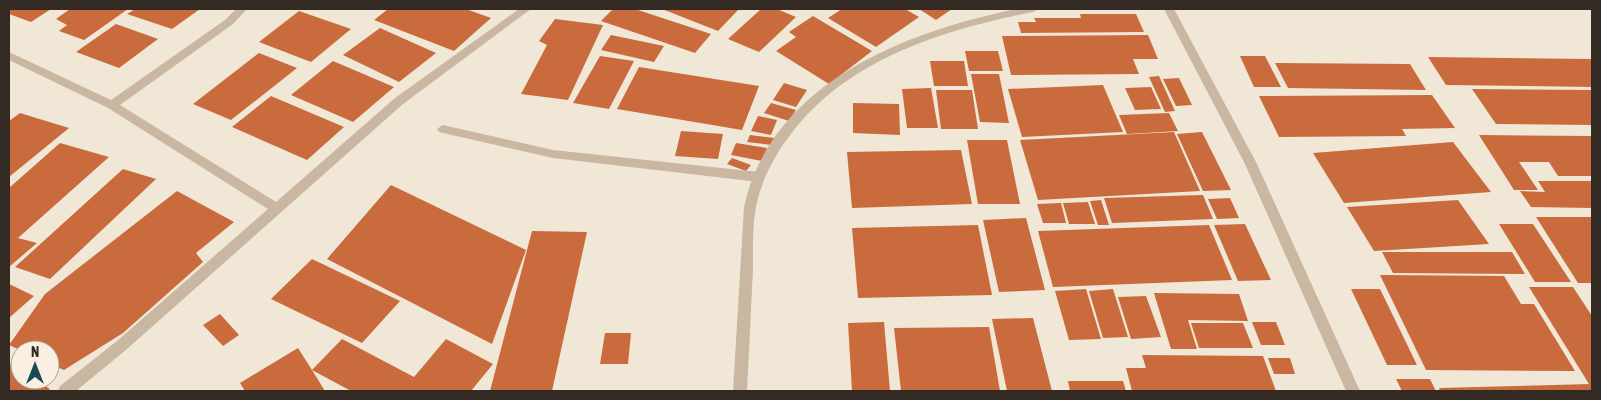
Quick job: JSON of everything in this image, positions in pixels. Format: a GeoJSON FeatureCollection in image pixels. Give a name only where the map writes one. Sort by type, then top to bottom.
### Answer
{"type":"FeatureCollection","features":[{"type":"Feature","properties":{"kind":"street"},"geometry":{"type":"LineString","coordinates":[[112,104],[228,22],[242,9]]}},
{"type":"Feature","properties":{"kind":"street"},"geometry":{"type":"LineString","coordinates":[[66,391],[122,345],[399,101],[526,9]]}},
{"type":"Feature","properties":{"kind":"street"},"geometry":{"type":"LineString","coordinates":[[740,391],[748,231],[754,188],[771,151],[807,106],[851,72],[898,47],[953,27],[1033,9]]}},
{"type":"Feature","properties":{"kind":"street"},"geometry":{"type":"LineString","coordinates":[[1168,9],[1250,162],[1353,391]]}},
{"type":"Feature","properties":{"kind":"street"},"geometry":{"type":"LineString","coordinates":[[9,56],[112,104],[276,208]]}},
{"type":"Feature","properties":{"kind":"street"},"geometry":{"type":"LineString","coordinates":[[443,129],[553,154],[759,177]]}},
{"type":"Feature","properties":{"kind":"building"},"geometry":{"type":"Polygon","coordinates":[[[9,9],[51,9],[31,22],[9,14],[9,9]]]}},
{"type":"Feature","properties":{"kind":"building"},"geometry":{"type":"Polygon","coordinates":[[[70,9],[128,9],[84,40],[59,31],[67,25],[56,19],[70,9]]]}},
{"type":"Feature","properties":{"kind":"building"},"geometry":{"type":"Polygon","coordinates":[[[135,9],[200,9],[172,29],[127,14],[135,9]]]}},
{"type":"Feature","properties":{"kind":"building"},"geometry":{"type":"Polygon","coordinates":[[[388,9],[466,9],[491,18],[454,51],[374,20],[388,9]]]}},
{"type":"Feature","properties":{"kind":"building"},"geometry":{"type":"Polygon","coordinates":[[[613,9],[635,9],[711,34],[695,53],[601,21],[613,9]]]}},
{"type":"Feature","properties":{"kind":"building"},"geometry":{"type":"Polygon","coordinates":[[[662,9],[739,9],[718,31],[662,9]]]}},
{"type":"Feature","properties":{"kind":"building"},"geometry":{"type":"Polygon","coordinates":[[[761,9],[777,9],[796,17],[759,52],[728,39],[761,9]]]}},
{"type":"Feature","properties":{"kind":"building"},"geometry":{"type":"Polygon","coordinates":[[[842,9],[905,9],[919,17],[876,47],[828,18],[842,9]]]}},
{"type":"Feature","properties":{"kind":"building"},"geometry":{"type":"Polygon","coordinates":[[[919,9],[952,9],[936,20],[919,9]]]}},
{"type":"Feature","properties":{"kind":"building"},"geometry":{"type":"Polygon","coordinates":[[[299,11],[351,29],[311,62],[259,42],[299,11]]]}},
{"type":"Feature","properties":{"kind":"building"},"geometry":{"type":"Polygon","coordinates":[[[1080,14],[1136,14],[1144,32],[1021,33],[1018,22],[1036,22],[1034,18],[1081,18],[1080,14]]]}},
{"type":"Feature","properties":{"kind":"building"},"geometry":{"type":"Polygon","coordinates":[[[813,16],[872,51],[829,84],[776,51],[796,37],[789,32],[813,16]]]}},
{"type":"Feature","properties":{"kind":"building"},"geometry":{"type":"Polygon","coordinates":[[[555,19],[603,25],[568,100],[521,94],[547,45],[539,41],[555,19]]]}},
{"type":"Feature","properties":{"kind":"building"},"geometry":{"type":"Polygon","coordinates":[[[116,24],[158,39],[119,68],[76,52],[116,24]]]}},
{"type":"Feature","properties":{"kind":"building"},"geometry":{"type":"Polygon","coordinates":[[[380,28],[436,53],[399,82],[343,55],[380,28]]]}},
{"type":"Feature","properties":{"kind":"building"},"geometry":{"type":"Polygon","coordinates":[[[611,35],[664,46],[654,62],[601,50],[611,35]]]}},
{"type":"Feature","properties":{"kind":"building"},"geometry":{"type":"Polygon","coordinates":[[[1148,35],[1158,59],[1133,59],[1139,74],[1011,75],[1002,36],[1148,35]]]}},
{"type":"Feature","properties":{"kind":"building"},"geometry":{"type":"Polygon","coordinates":[[[965,51],[998,51],[1003,71],[969,71],[965,51]]]}},
{"type":"Feature","properties":{"kind":"building"},"geometry":{"type":"Polygon","coordinates":[[[259,53],[297,68],[231,120],[193,104],[259,53]]]}},
{"type":"Feature","properties":{"kind":"building"},"geometry":{"type":"Polygon","coordinates":[[[600,56],[634,61],[609,109],[573,103],[600,56]]]}},
{"type":"Feature","properties":{"kind":"building"},"geometry":{"type":"Polygon","coordinates":[[[1240,56],[1265,56],[1281,87],[1254,87],[1240,56]]]}},
{"type":"Feature","properties":{"kind":"building"},"geometry":{"type":"Polygon","coordinates":[[[1428,57],[1592,59],[1592,87],[1446,85],[1428,57]]]}},
{"type":"Feature","properties":{"kind":"building"},"geometry":{"type":"Polygon","coordinates":[[[333,61],[394,87],[353,122],[291,95],[333,61]]]}},
{"type":"Feature","properties":{"kind":"building"},"geometry":{"type":"Polygon","coordinates":[[[930,61],[964,61],[968,86],[934,86],[930,61]]]}},
{"type":"Feature","properties":{"kind":"building"},"geometry":{"type":"Polygon","coordinates":[[[1275,63],[1410,64],[1426,90],[1288,88],[1275,63]]]}},
{"type":"Feature","properties":{"kind":"building"},"geometry":{"type":"Polygon","coordinates":[[[639,67],[759,86],[742,130],[617,109],[639,67]]]}},
{"type":"Feature","properties":{"kind":"building"},"geometry":{"type":"Polygon","coordinates":[[[971,74],[999,74],[1009,123],[980,122],[971,74]]]}},
{"type":"Feature","properties":{"kind":"building"},"geometry":{"type":"Polygon","coordinates":[[[1159,76],[1175,111],[1165,112],[1149,77],[1159,76]]]}},
{"type":"Feature","properties":{"kind":"building"},"geometry":{"type":"Polygon","coordinates":[[[1179,78],[1192,105],[1176,106],[1163,79],[1179,78]]]}},
{"type":"Feature","properties":{"kind":"building"},"geometry":{"type":"Polygon","coordinates":[[[784,83],[807,90],[796,107],[773,100],[784,83]]]}},
{"type":"Feature","properties":{"kind":"building"},"geometry":{"type":"Polygon","coordinates":[[[1103,85],[1123,132],[1022,137],[1008,89],[1103,85]]]}},
{"type":"Feature","properties":{"kind":"building"},"geometry":{"type":"Polygon","coordinates":[[[1151,87],[1161,109],[1135,110],[1125,88],[1151,87]]]}},
{"type":"Feature","properties":{"kind":"building"},"geometry":{"type":"Polygon","coordinates":[[[931,88],[938,128],[907,128],[902,89],[931,88]]]}},
{"type":"Feature","properties":{"kind":"building"},"geometry":{"type":"Polygon","coordinates":[[[1472,89],[1592,90],[1592,125],[1496,124],[1472,89]]]}},
{"type":"Feature","properties":{"kind":"building"},"geometry":{"type":"Polygon","coordinates":[[[936,90],[972,90],[978,129],[941,129],[936,90]]]}},
{"type":"Feature","properties":{"kind":"building"},"geometry":{"type":"Polygon","coordinates":[[[1432,95],[1455,128],[1402,129],[1406,136],[1279,137],[1259,96],[1432,95]]]}},
{"type":"Feature","properties":{"kind":"building"},"geometry":{"type":"Polygon","coordinates":[[[271,96],[344,127],[307,160],[232,127],[271,96]]]}},
{"type":"Feature","properties":{"kind":"building"},"geometry":{"type":"Polygon","coordinates":[[[771,103],[796,110],[789,121],[764,113],[771,103]]]}},
{"type":"Feature","properties":{"kind":"building"},"geometry":{"type":"Polygon","coordinates":[[[853,103],[899,104],[900,135],[853,133],[853,103]]]}},
{"type":"Feature","properties":{"kind":"building"},"geometry":{"type":"Polygon","coordinates":[[[20,113],[69,128],[9,177],[9,121],[20,113]]]}},
{"type":"Feature","properties":{"kind":"building"},"geometry":{"type":"Polygon","coordinates":[[[1169,113],[1178,131],[1127,134],[1119,115],[1169,113]]]}},
{"type":"Feature","properties":{"kind":"building"},"geometry":{"type":"Polygon","coordinates":[[[758,116],[777,120],[771,135],[751,131],[758,116]]]}},
{"type":"Feature","properties":{"kind":"building"},"geometry":{"type":"Polygon","coordinates":[[[681,131],[723,134],[718,159],[675,156],[681,131]]]}},
{"type":"Feature","properties":{"kind":"building"},"geometry":{"type":"Polygon","coordinates":[[[1174,132],[1200,191],[1038,200],[1020,140],[1174,132]]]}},
{"type":"Feature","properties":{"kind":"building"},"geometry":{"type":"Polygon","coordinates":[[[1202,132],[1231,190],[1203,191],[1177,134],[1202,132]]]}},
{"type":"Feature","properties":{"kind":"building"},"geometry":{"type":"Polygon","coordinates":[[[750,135],[774,138],[772,145],[747,142],[750,135]]]}},
{"type":"Feature","properties":{"kind":"building"},"geometry":{"type":"Polygon","coordinates":[[[1479,135],[1592,136],[1592,176],[1558,176],[1549,162],[1519,162],[1538,190],[1514,190],[1479,135]]]}},
{"type":"Feature","properties":{"kind":"building"},"geometry":{"type":"Polygon","coordinates":[[[967,140],[1007,140],[1020,204],[978,204],[967,140]]]}},
{"type":"Feature","properties":{"kind":"building"},"geometry":{"type":"Polygon","coordinates":[[[1453,142],[1491,192],[1344,203],[1313,153],[1453,142]]]}},
{"type":"Feature","properties":{"kind":"building"},"geometry":{"type":"Polygon","coordinates":[[[60,143],[109,157],[18,238],[37,243],[9,267],[9,188],[60,143]]]}},
{"type":"Feature","properties":{"kind":"building"},"geometry":{"type":"Polygon","coordinates":[[[736,143],[767,148],[762,161],[731,155],[736,143]]]}},
{"type":"Feature","properties":{"kind":"building"},"geometry":{"type":"Polygon","coordinates":[[[961,150],[972,204],[852,208],[847,152],[961,150]]]}},
{"type":"Feature","properties":{"kind":"building"},"geometry":{"type":"Polygon","coordinates":[[[732,158],[751,165],[746,171],[727,164],[732,158]]]}},
{"type":"Feature","properties":{"kind":"building"},"geometry":{"type":"Polygon","coordinates":[[[123,169],[156,179],[50,279],[15,267],[123,169]]]}},
{"type":"Feature","properties":{"kind":"building"},"geometry":{"type":"Polygon","coordinates":[[[1538,181],[1592,181],[1592,208],[1531,207],[1520,191],[1545,192],[1538,181]]]}},
{"type":"Feature","properties":{"kind":"building"},"geometry":{"type":"Polygon","coordinates":[[[391,185],[526,250],[492,344],[327,259],[391,185]]]}},
{"type":"Feature","properties":{"kind":"building"},"geometry":{"type":"Polygon","coordinates":[[[177,191],[234,222],[196,253],[203,262],[123,333],[64,370],[60,368],[60,340],[13,340],[45,294],[177,191]]]}},
{"type":"Feature","properties":{"kind":"building"},"geometry":{"type":"Polygon","coordinates":[[[1203,195],[1213,219],[1112,223],[1104,198],[1203,195]]]}},
{"type":"Feature","properties":{"kind":"building"},"geometry":{"type":"Polygon","coordinates":[[[1230,198],[1239,218],[1217,219],[1208,199],[1230,198]]]}},
{"type":"Feature","properties":{"kind":"building"},"geometry":{"type":"Polygon","coordinates":[[[1101,200],[1109,225],[1098,225],[1090,201],[1101,200]]]}},
{"type":"Feature","properties":{"kind":"building"},"geometry":{"type":"Polygon","coordinates":[[[1458,200],[1489,244],[1374,251],[1347,207],[1458,200]]]}},
{"type":"Feature","properties":{"kind":"building"},"geometry":{"type":"Polygon","coordinates":[[[1088,202],[1095,224],[1069,224],[1063,203],[1088,202]]]}},
{"type":"Feature","properties":{"kind":"building"},"geometry":{"type":"Polygon","coordinates":[[[1061,203],[1066,223],[1043,223],[1037,204],[1061,203]]]}},
{"type":"Feature","properties":{"kind":"building"},"geometry":{"type":"Polygon","coordinates":[[[1536,217],[1592,217],[1592,283],[1578,283],[1536,217]]]}},
{"type":"Feature","properties":{"kind":"building"},"geometry":{"type":"Polygon","coordinates":[[[1026,218],[1045,290],[999,292],[983,220],[1026,218]]]}},
{"type":"Feature","properties":{"kind":"building"},"geometry":{"type":"Polygon","coordinates":[[[1245,224],[1271,280],[1238,281],[1214,225],[1245,224]]]}},
{"type":"Feature","properties":{"kind":"building"},"geometry":{"type":"Polygon","coordinates":[[[1499,224],[1533,224],[1571,282],[1535,282],[1499,224]]]}},
{"type":"Feature","properties":{"kind":"building"},"geometry":{"type":"Polygon","coordinates":[[[978,225],[992,295],[858,298],[852,228],[978,225]]]}},
{"type":"Feature","properties":{"kind":"building"},"geometry":{"type":"Polygon","coordinates":[[[1209,225],[1232,280],[1053,287],[1038,231],[1209,225]]]}},
{"type":"Feature","properties":{"kind":"building"},"geometry":{"type":"Polygon","coordinates":[[[532,231],[587,232],[552,391],[490,391],[532,231]]]}},
{"type":"Feature","properties":{"kind":"building"},"geometry":{"type":"Polygon","coordinates":[[[1382,252],[1512,252],[1525,274],[1393,273],[1382,252]]]}},
{"type":"Feature","properties":{"kind":"building"},"geometry":{"type":"Polygon","coordinates":[[[312,259],[400,301],[362,343],[271,299],[312,259]]]}},
{"type":"Feature","properties":{"kind":"building"},"geometry":{"type":"Polygon","coordinates":[[[1380,275],[1504,276],[1521,304],[1534,304],[1575,371],[1426,370],[1380,275]]]}},
{"type":"Feature","properties":{"kind":"building"},"geometry":{"type":"Polygon","coordinates":[[[9,284],[34,296],[9,318],[9,284]]]}},
{"type":"Feature","properties":{"kind":"building"},"geometry":{"type":"Polygon","coordinates":[[[1529,287],[1573,287],[1592,316],[1592,384],[1589,384],[1529,287]]]}},
{"type":"Feature","properties":{"kind":"building"},"geometry":{"type":"Polygon","coordinates":[[[1086,289],[1101,339],[1069,340],[1055,291],[1086,289]]]}},
{"type":"Feature","properties":{"kind":"building"},"geometry":{"type":"Polygon","coordinates":[[[1113,289],[1128,337],[1103,338],[1089,291],[1113,289]]]}},
{"type":"Feature","properties":{"kind":"building"},"geometry":{"type":"Polygon","coordinates":[[[1351,289],[1380,289],[1417,365],[1387,365],[1351,289]]]}},
{"type":"Feature","properties":{"kind":"building"},"geometry":{"type":"Polygon","coordinates":[[[1154,293],[1239,294],[1248,321],[1188,320],[1197,349],[1171,349],[1154,293]]]}},
{"type":"Feature","properties":{"kind":"building"},"geometry":{"type":"Polygon","coordinates":[[[1146,296],[1161,337],[1131,339],[1118,297],[1146,296]]]}},
{"type":"Feature","properties":{"kind":"building"},"geometry":{"type":"Polygon","coordinates":[[[220,314],[239,335],[223,346],[203,325],[220,314]]]}},
{"type":"Feature","properties":{"kind":"building"},"geometry":{"type":"Polygon","coordinates":[[[1033,318],[1052,391],[1007,391],[992,319],[1033,318]]]}},
{"type":"Feature","properties":{"kind":"building"},"geometry":{"type":"Polygon","coordinates":[[[884,322],[890,391],[852,391],[848,323],[884,322]]]}},
{"type":"Feature","properties":{"kind":"building"},"geometry":{"type":"Polygon","coordinates":[[[1252,322],[1276,322],[1285,345],[1261,345],[1252,322]]]}},
{"type":"Feature","properties":{"kind":"building"},"geometry":{"type":"Polygon","coordinates":[[[1191,323],[1243,323],[1253,348],[1199,348],[1191,323]]]}},
{"type":"Feature","properties":{"kind":"building"},"geometry":{"type":"Polygon","coordinates":[[[989,327],[1000,391],[901,391],[894,328],[989,327]]]}},
{"type":"Feature","properties":{"kind":"building"},"geometry":{"type":"Polygon","coordinates":[[[605,333],[631,333],[628,364],[600,364],[605,333]]]}},
{"type":"Feature","properties":{"kind":"building"},"geometry":{"type":"Polygon","coordinates":[[[342,339],[414,377],[446,339],[493,364],[471,391],[351,391],[312,370],[342,339]]]}},
{"type":"Feature","properties":{"kind":"building"},"geometry":{"type":"Polygon","coordinates":[[[298,348],[325,391],[245,391],[240,383],[298,348]]]}},
{"type":"Feature","properties":{"kind":"building"},"geometry":{"type":"Polygon","coordinates":[[[1142,355],[1263,356],[1276,391],[1132,391],[1126,368],[1146,368],[1142,355]]]}},
{"type":"Feature","properties":{"kind":"building"},"geometry":{"type":"Polygon","coordinates":[[[1268,358],[1290,358],[1295,374],[1274,374],[1268,358]]]}},
{"type":"Feature","properties":{"kind":"building"},"geometry":{"type":"Polygon","coordinates":[[[9,363],[10,390],[48,390],[47,391],[9,391],[9,363]]]}},
{"type":"Feature","properties":{"kind":"building"},"geometry":{"type":"Polygon","coordinates":[[[1396,379],[1430,379],[1436,391],[1402,391],[1396,379]]]}},
{"type":"Feature","properties":{"kind":"building"},"geometry":{"type":"Polygon","coordinates":[[[1068,381],[1123,381],[1126,391],[1070,391],[1068,381]]]}},
{"type":"Feature","properties":{"kind":"building"},"geometry":{"type":"Polygon","coordinates":[[[1591,384],[1592,391],[1440,391],[1439,388],[1591,384]]]}}]}
